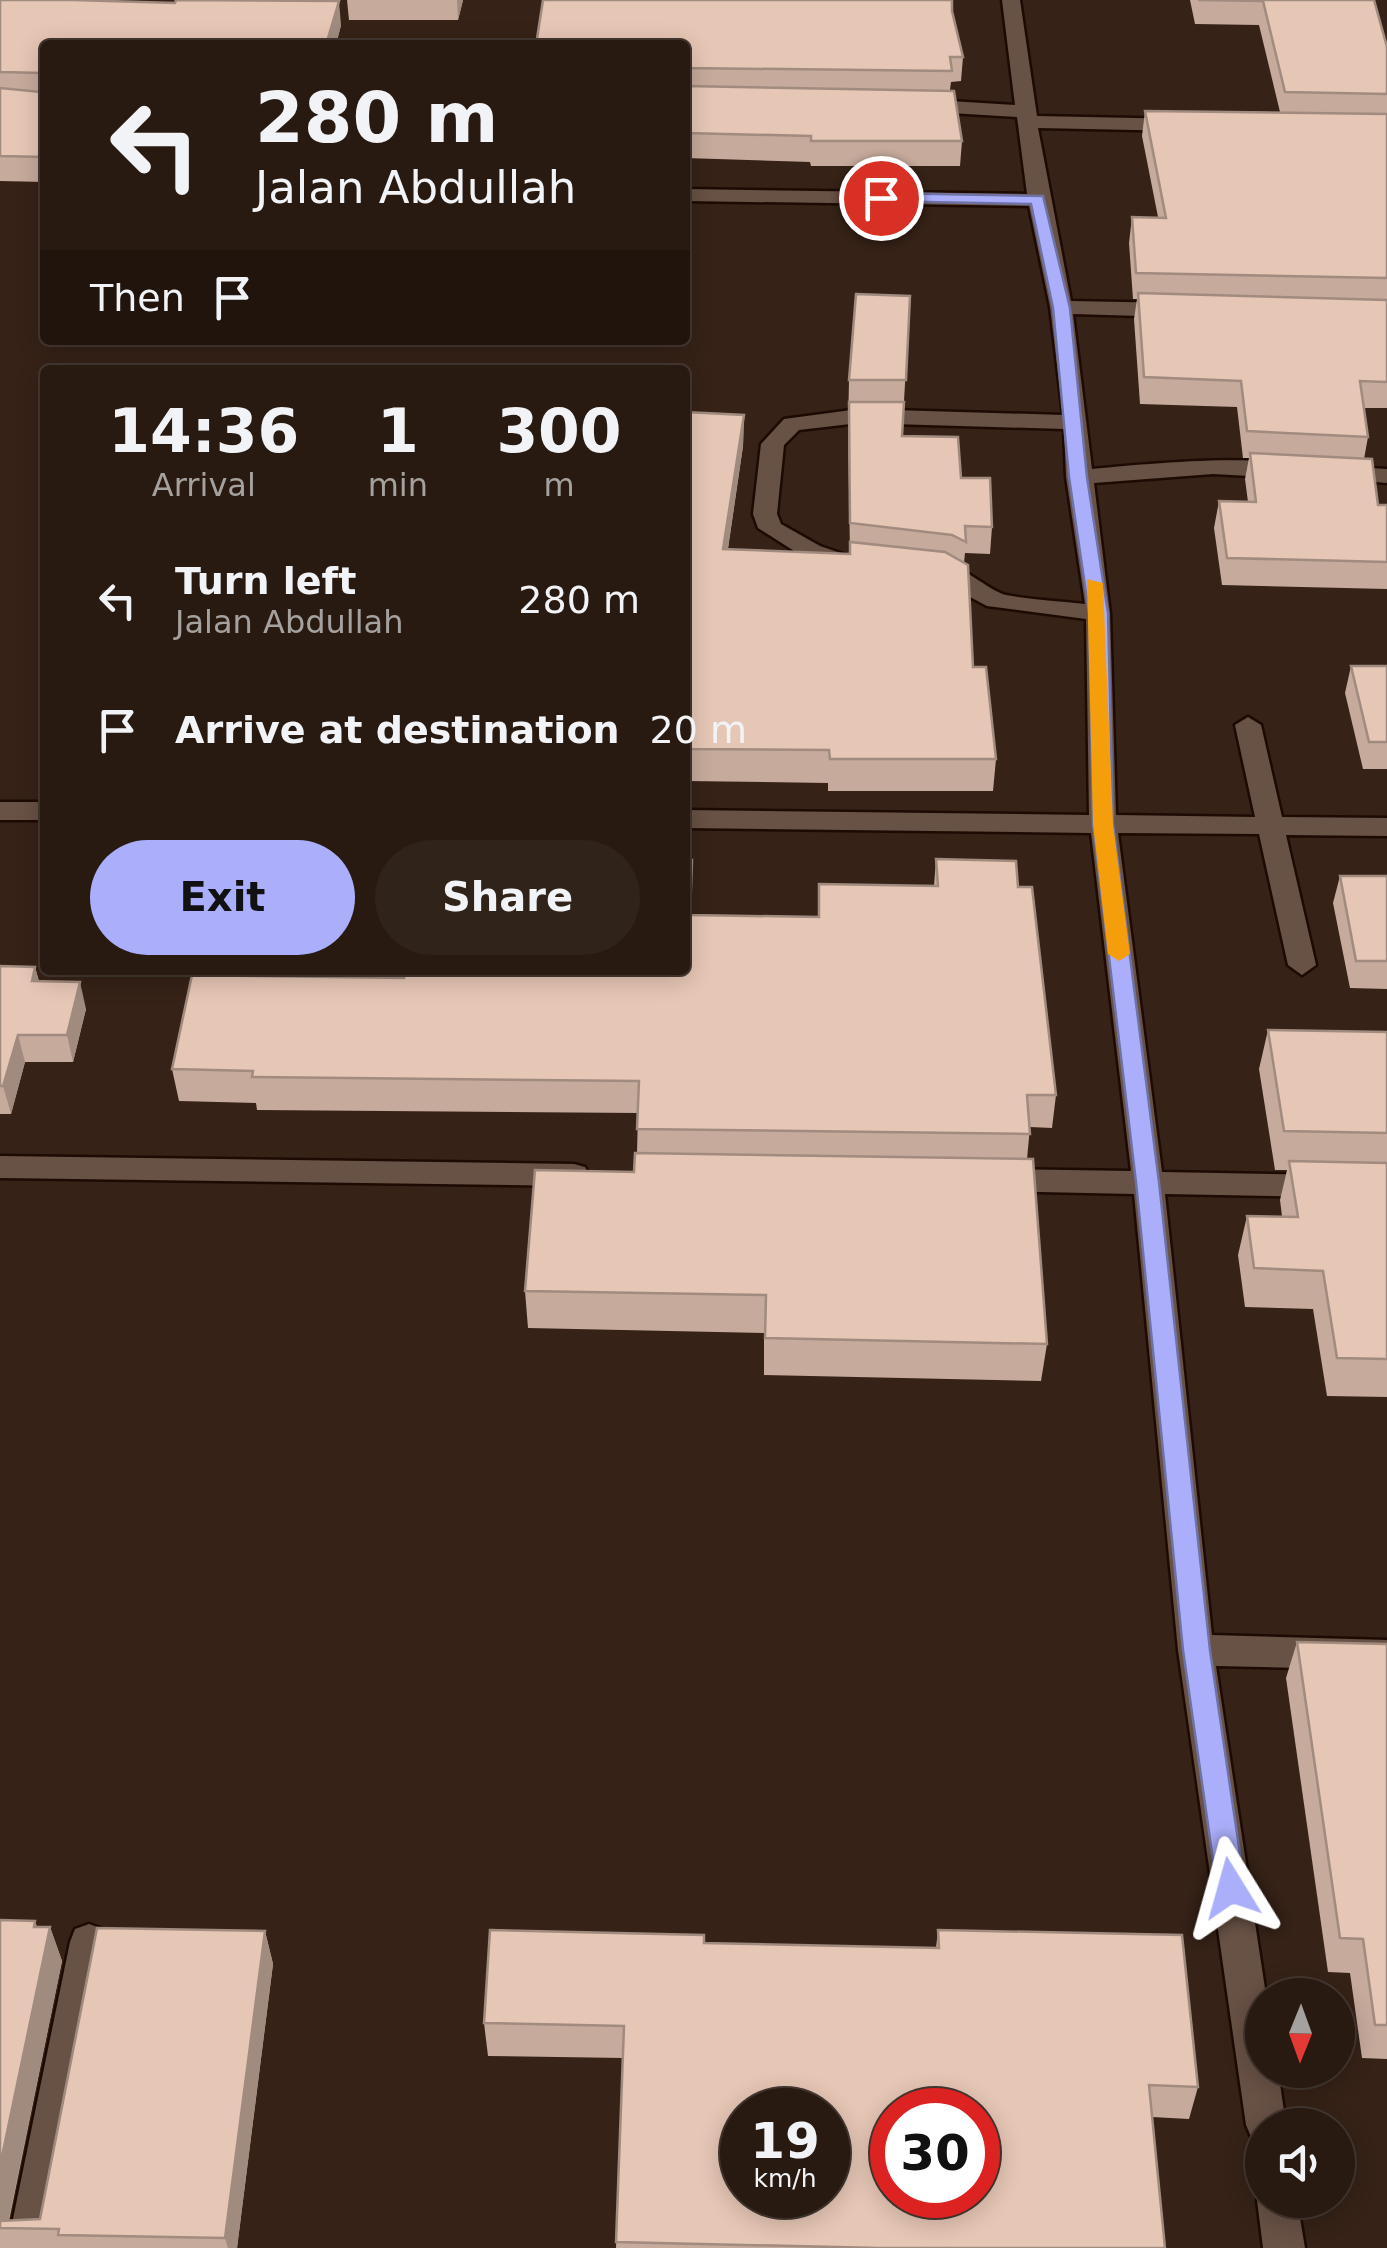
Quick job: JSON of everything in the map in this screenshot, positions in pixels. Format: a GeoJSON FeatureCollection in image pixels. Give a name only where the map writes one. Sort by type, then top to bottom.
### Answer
{"type":"FeatureCollection","features":[{"type":"Feature","properties":{"kind":"street"},"geometry":{"type":"LineString","coordinates":[[1011,0],[1038,200],[1061,308],[1078,477],[1098,613],[1103,824],[1148,1182],[1196,1650],[1263,2108]]}},
{"type":"Feature","properties":{"kind":"street"},"geometry":{"type":"LineString","coordinates":[[904,104],[1025,117],[1197,125]]}},
{"type":"Feature","properties":{"kind":"street"},"geometry":{"type":"LineString","coordinates":[[690,196],[1038,200]]}},
{"type":"Feature","properties":{"kind":"street"},"geometry":{"type":"LineString","coordinates":[[1061,308],[1195,310]]}},
{"type":"Feature","properties":{"kind":"street"},"geometry":{"type":"LineString","coordinates":[[872,567],[811,552],[770,528],[765,514],[774,444],[792,424],[859,416],[1073,422]]}},
{"type":"Feature","properties":{"kind":"street"},"geometry":{"type":"LineString","coordinates":[[1078,477],[1214,467],[1387,476]]}},
{"type":"Feature","properties":{"kind":"street"},"geometry":{"type":"LineString","coordinates":[[912,570],[950,573],[996,601],[1098,613]]}},
{"type":"Feature","properties":{"kind":"street"},"geometry":{"type":"LineString","coordinates":[[1248,725],[1302,965]]}},
{"type":"Feature","properties":{"kind":"street"},"geometry":{"type":"LineString","coordinates":[[0,811],[40,812]]}},
{"type":"Feature","properties":{"kind":"street"},"geometry":{"type":"LineString","coordinates":[[690,819],[1387,827]]}},
{"type":"Feature","properties":{"kind":"street"},"geometry":{"type":"LineString","coordinates":[[0,1167],[613,1175]]}},
{"type":"Feature","properties":{"kind":"street"},"geometry":{"type":"LineString","coordinates":[[970,1180],[1387,1187]]}},
{"type":"Feature","properties":{"kind":"street"},"geometry":{"type":"LineString","coordinates":[[1196,1650],[1387,1655]]}},
{"type":"Feature","properties":{"kind":"street"},"geometry":{"type":"LineString","coordinates":[[28,2248],[88,1942]]}},
{"type":"Feature","properties":{"kind":"street"},"geometry":{"type":"LineString","coordinates":[[1280,2218],[1284,2248]]}},
{"type":"Feature","properties":{"kind":"building"},"geometry":{"type":"Polygon","coordinates":[[[0,0],[339,1],[327,40],[40,40],[40,73],[0,72],[0,0]]]}},
{"type":"Feature","properties":{"kind":"building"},"geometry":{"type":"Polygon","coordinates":[[[543,0],[952,0],[963,57],[950,57],[952,71],[690,68],[690,40],[537,40],[543,0]]]}},
{"type":"Feature","properties":{"kind":"building"},"geometry":{"type":"Polygon","coordinates":[[[1198,0],[1374,0],[1387,47],[1387,94],[1285,92],[1263,1],[1198,0]]]}},
{"type":"Feature","properties":{"kind":"building"},"geometry":{"type":"Polygon","coordinates":[[[690,86],[954,91],[962,141],[811,141],[811,136],[690,133],[690,86]]]}},
{"type":"Feature","properties":{"kind":"building"},"geometry":{"type":"Polygon","coordinates":[[[0,88],[40,92],[40,157],[0,156],[0,88]]]}},
{"type":"Feature","properties":{"kind":"building"},"geometry":{"type":"Polygon","coordinates":[[[1145,111],[1387,114],[1387,278],[1136,273],[1132,217],[1166,218],[1145,111]]]}},
{"type":"Feature","properties":{"kind":"building"},"geometry":{"type":"Polygon","coordinates":[[[1138,293],[1387,300],[1387,382],[1360,381],[1368,437],[1247,431],[1241,381],[1144,377],[1138,293]]]}},
{"type":"Feature","properties":{"kind":"building"},"geometry":{"type":"Polygon","coordinates":[[[856,294],[910,296],[906,380],[849,380],[856,294]]]}},
{"type":"Feature","properties":{"kind":"building"},"geometry":{"type":"Polygon","coordinates":[[[849,402],[904,402],[902,436],[958,437],[961,478],[990,478],[992,527],[965,526],[966,542],[952,535],[850,523],[849,402]]]}},
{"type":"Feature","properties":{"kind":"building"},"geometry":{"type":"Polygon","coordinates":[[[690,412],[744,415],[723,549],[850,554],[850,542],[945,552],[968,565],[973,667],[986,667],[996,759],[830,759],[829,750],[690,749],[690,412]]]}},
{"type":"Feature","properties":{"kind":"building"},"geometry":{"type":"Polygon","coordinates":[[[1250,453],[1372,459],[1378,505],[1387,505],[1387,562],[1227,558],[1219,501],[1256,502],[1250,453]]]}},
{"type":"Feature","properties":{"kind":"building"},"geometry":{"type":"Polygon","coordinates":[[[1351,666],[1387,666],[1387,742],[1369,742],[1351,666]]]}},
{"type":"Feature","properties":{"kind":"building"},"geometry":{"type":"Polygon","coordinates":[[[936,859],[1016,861],[1018,887],[1032,887],[1056,1095],[1027,1095],[1030,1134],[637,1129],[639,1081],[252,1077],[253,1071],[172,1069],[192,975],[690,975],[690,915],[819,917],[819,884],[938,886],[936,859]]]}},
{"type":"Feature","properties":{"kind":"building"},"geometry":{"type":"Polygon","coordinates":[[[1340,876],[1387,876],[1387,961],[1356,961],[1340,876]]]}},
{"type":"Feature","properties":{"kind":"building"},"geometry":{"type":"Polygon","coordinates":[[[0,966],[35,967],[32,981],[80,982],[67,1035],[18,1035],[3,1086],[0,1086],[0,966]]]}},
{"type":"Feature","properties":{"kind":"building"},"geometry":{"type":"Polygon","coordinates":[[[1268,1030],[1387,1032],[1387,1133],[1284,1131],[1268,1030]]]}},
{"type":"Feature","properties":{"kind":"building"},"geometry":{"type":"Polygon","coordinates":[[[635,1153],[1033,1159],[1047,1344],[765,1338],[766,1295],[525,1291],[535,1170],[634,1172],[635,1153]]]}},
{"type":"Feature","properties":{"kind":"building"},"geometry":{"type":"Polygon","coordinates":[[[1289,1161],[1387,1163],[1387,1359],[1337,1358],[1323,1271],[1254,1268],[1247,1216],[1298,1217],[1289,1161]]]}},
{"type":"Feature","properties":{"kind":"building"},"geometry":{"type":"Polygon","coordinates":[[[1297,1642],[1387,1644],[1387,2025],[1375,2025],[1363,1939],[1340,1938],[1297,1642]]]}},
{"type":"Feature","properties":{"kind":"building"},"geometry":{"type":"Polygon","coordinates":[[[0,1920],[35,1921],[34,1927],[50,1927],[0,2166],[0,1920]]]}},
{"type":"Feature","properties":{"kind":"building"},"geometry":{"type":"Polygon","coordinates":[[[97,1928],[265,1931],[225,2238],[58,2235],[59,2229],[0,2228],[0,2221],[40,2219],[97,1928]]]}},
{"type":"Feature","properties":{"kind":"building"},"geometry":{"type":"Polygon","coordinates":[[[490,1930],[704,1935],[704,1943],[939,1948],[938,1930],[1182,1935],[1198,2087],[1149,2085],[1165,2248],[879,2248],[616,2242],[624,2026],[484,2023],[490,1930]]]}},
{"type":"Feature","properties":{"kind":"slow traffic"},"geometry":{"type":"LineString","coordinates":[[1094,583],[1103,824],[1119,954]]}},
{"type":"Feature","properties":{"kind":"route"},"geometry":{"type":"LineString","coordinates":[[881,198],[1038,200],[1061,308],[1078,477],[1098,613],[1103,824],[1148,1182],[1196,1650],[1231,1888]]}}]}
